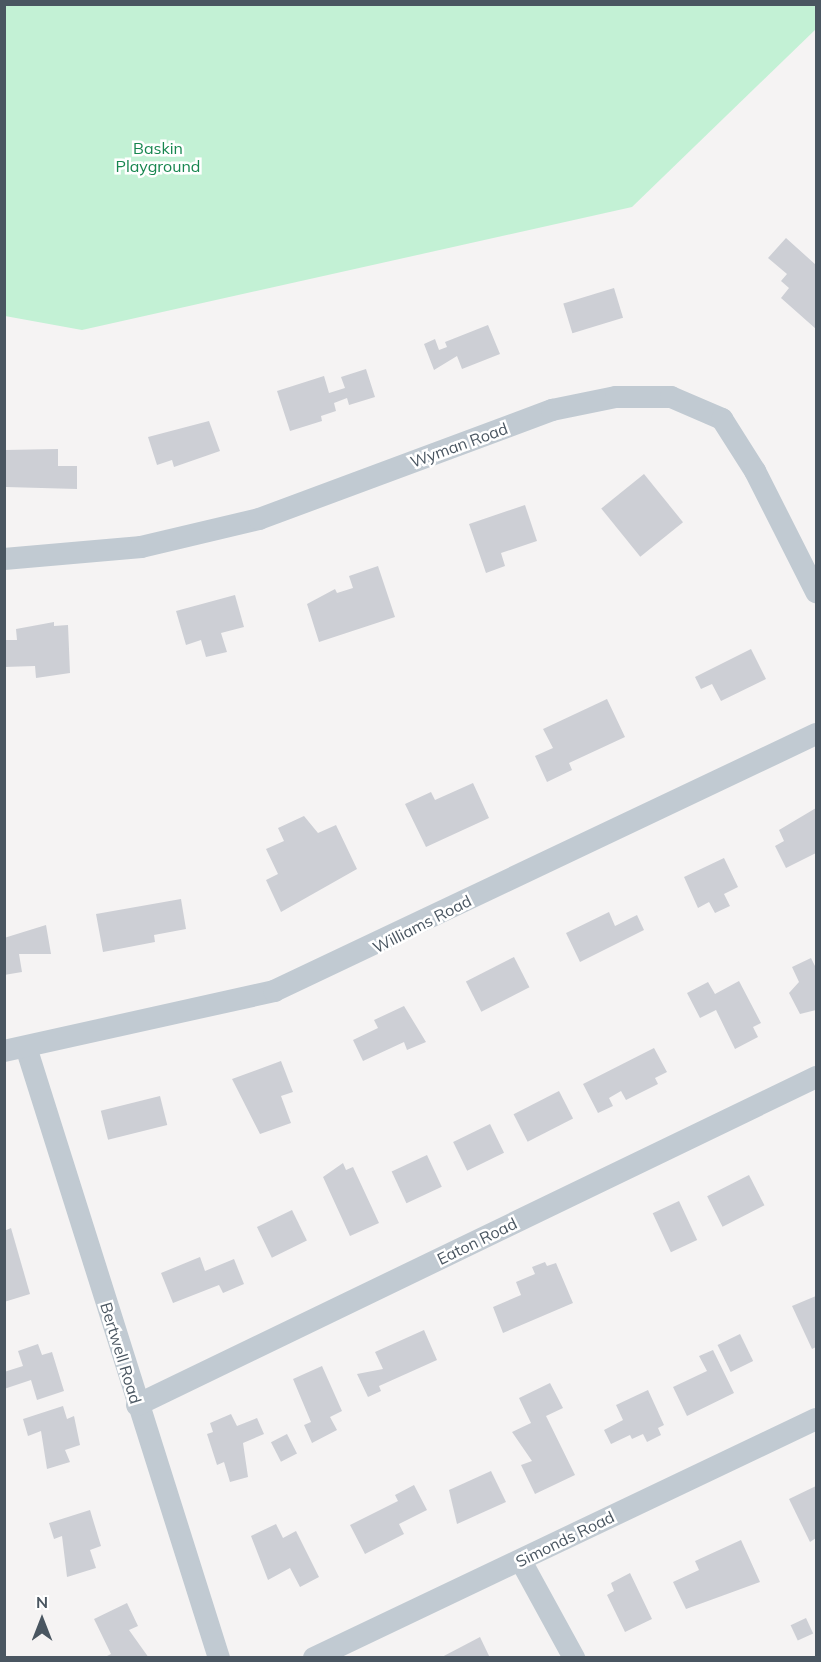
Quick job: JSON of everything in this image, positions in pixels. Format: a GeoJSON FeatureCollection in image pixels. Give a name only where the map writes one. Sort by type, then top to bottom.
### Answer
{"type":"FeatureCollection","features":[{"type":"Feature","properties":{"kind":"street","name":"Wyman Road"},"geometry":{"type":"LineString","coordinates":[[4,559],[141,548],[259,519],[552,411],[616,397],[671,397],[722,419],[755,471],[816,592]]}},
{"type":"Feature","properties":{"kind":"street","name":"Williams Road"},"geometry":{"type":"LineString","coordinates":[[15,1049],[274,991],[816,734]]}},
{"type":"Feature","properties":{"kind":"street","name":"Bertwell Road"},"geometry":{"type":"LineString","coordinates":[[15,1049],[137,1406],[219,1658]]}},
{"type":"Feature","properties":{"kind":"street","name":"Eaton Road"},"geometry":{"type":"LineString","coordinates":[[137,1406],[816,1077]]}},
{"type":"Feature","properties":{"kind":"street","name":"Simonds Road"},"geometry":{"type":"LineString","coordinates":[[314,1658],[816,1419]]}},
{"type":"Feature","properties":{"kind":"street"},"geometry":{"type":"LineString","coordinates":[[521,1561],[574,1658]]}},
{"type":"Feature","properties":{"kind":"green space","name":"Baskin Playground"},"geometry":{"type":"Polygon","coordinates":[[[816,4],[816,29],[632,207],[82,330],[5,316],[5,5],[816,4]]]}},
{"type":"Feature","properties":{"kind":"building"},"geometry":{"type":"Polygon","coordinates":[[[786,238],[816,265],[816,329],[781,298],[789,288],[781,281],[787,274],[768,258],[786,238]]]}},
{"type":"Feature","properties":{"kind":"building"},"geometry":{"type":"Polygon","coordinates":[[[614,288],[623,318],[572,333],[563,303],[614,288]]]}},
{"type":"Feature","properties":{"kind":"building"},"geometry":{"type":"Polygon","coordinates":[[[488,325],[500,354],[462,369],[457,356],[434,370],[424,344],[435,339],[439,350],[447,347],[445,342],[488,325]]]}},
{"type":"Feature","properties":{"kind":"building"},"geometry":{"type":"Polygon","coordinates":[[[366,369],[375,397],[349,405],[347,398],[334,403],[336,411],[321,416],[322,421],[290,431],[277,391],[324,376],[329,393],[345,388],[341,377],[366,369]]]}},
{"type":"Feature","properties":{"kind":"building"},"geometry":{"type":"Polygon","coordinates":[[[209,421],[220,451],[174,467],[172,460],[157,465],[148,437],[209,421]]]}},
{"type":"Feature","properties":{"kind":"building"},"geometry":{"type":"Polygon","coordinates":[[[58,449],[58,466],[77,466],[77,489],[6,487],[5,450],[58,449]]]}},
{"type":"Feature","properties":{"kind":"building"},"geometry":{"type":"Polygon","coordinates":[[[644,474],[683,522],[640,557],[601,509],[644,474]]]}},
{"type":"Feature","properties":{"kind":"building"},"geometry":{"type":"Polygon","coordinates":[[[525,505],[537,541],[501,553],[505,566],[486,573],[469,524],[525,505]]]}},
{"type":"Feature","properties":{"kind":"building"},"geometry":{"type":"Polygon","coordinates":[[[378,566],[395,617],[319,642],[307,604],[335,589],[337,593],[353,588],[349,576],[378,566]]]}},
{"type":"Feature","properties":{"kind":"building"},"geometry":{"type":"Polygon","coordinates":[[[235,595],[244,627],[221,633],[227,652],[206,657],[201,640],[186,645],[176,611],[235,595]]]}},
{"type":"Feature","properties":{"kind":"building"},"geometry":{"type":"Polygon","coordinates":[[[54,622],[54,626],[68,625],[70,673],[36,678],[35,666],[4,667],[4,640],[17,640],[16,629],[54,622]]]}},
{"type":"Feature","properties":{"kind":"building"},"geometry":{"type":"Polygon","coordinates":[[[751,649],[766,679],[721,701],[712,684],[701,689],[695,677],[751,649]]]}},
{"type":"Feature","properties":{"kind":"building"},"geometry":{"type":"Polygon","coordinates":[[[607,699],[625,737],[569,763],[572,770],[547,782],[535,756],[553,748],[543,729],[607,699]]]}},
{"type":"Feature","properties":{"kind":"building"},"geometry":{"type":"Polygon","coordinates":[[[473,783],[489,818],[426,847],[405,804],[431,792],[435,800],[473,783]]]}},
{"type":"Feature","properties":{"kind":"building"},"geometry":{"type":"Polygon","coordinates":[[[816,808],[816,853],[786,868],[775,846],[784,841],[779,830],[816,808]]]}},
{"type":"Feature","properties":{"kind":"building"},"geometry":{"type":"Polygon","coordinates":[[[304,816],[318,833],[336,825],[357,869],[281,912],[266,880],[278,874],[266,849],[284,841],[278,828],[304,816]]]}},
{"type":"Feature","properties":{"kind":"building"},"geometry":{"type":"Polygon","coordinates":[[[724,858],[738,887],[724,894],[730,906],[715,913],[709,902],[698,908],[684,877],[724,858]]]}},
{"type":"Feature","properties":{"kind":"building"},"geometry":{"type":"Polygon","coordinates":[[[181,899],[186,929],[154,935],[155,942],[103,952],[96,914],[181,899]]]}},
{"type":"Feature","properties":{"kind":"building"},"geometry":{"type":"Polygon","coordinates":[[[609,912],[615,926],[637,915],[644,930],[580,962],[566,933],[609,912]]]}},
{"type":"Feature","properties":{"kind":"building"},"geometry":{"type":"Polygon","coordinates":[[[46,925],[51,954],[19,954],[22,972],[4,975],[4,938],[46,925]]]}},
{"type":"Feature","properties":{"kind":"building"},"geometry":{"type":"Polygon","coordinates":[[[514,957],[529,987],[481,1012],[466,982],[514,957]]]}},
{"type":"Feature","properties":{"kind":"building"},"geometry":{"type":"Polygon","coordinates":[[[811,958],[816,968],[816,1010],[800,1014],[789,993],[799,982],[792,967],[811,958]]]}},
{"type":"Feature","properties":{"kind":"building"},"geometry":{"type":"Polygon","coordinates":[[[739,981],[761,1023],[753,1027],[758,1037],[735,1049],[716,1010],[700,1018],[687,993],[708,982],[715,994],[739,981]]]}},
{"type":"Feature","properties":{"kind":"building"},"geometry":{"type":"Polygon","coordinates":[[[404,1006],[426,1042],[407,1050],[404,1042],[363,1061],[353,1040],[378,1028],[374,1020],[404,1006]]]}},
{"type":"Feature","properties":{"kind":"building"},"geometry":{"type":"Polygon","coordinates":[[[654,1048],[667,1072],[655,1078],[658,1084],[626,1100],[621,1091],[609,1098],[613,1106],[598,1113],[583,1084],[654,1048]]]}},
{"type":"Feature","properties":{"kind":"building"},"geometry":{"type":"Polygon","coordinates":[[[281,1061],[293,1092],[281,1096],[291,1123],[260,1134],[232,1079],[281,1061]]]}},
{"type":"Feature","properties":{"kind":"building"},"geometry":{"type":"Polygon","coordinates":[[[559,1091],[573,1119],[528,1142],[514,1114],[559,1091]]]}},
{"type":"Feature","properties":{"kind":"building"},"geometry":{"type":"Polygon","coordinates":[[[160,1096],[167,1125],[108,1140],[101,1111],[160,1096]]]}},
{"type":"Feature","properties":{"kind":"building"},"geometry":{"type":"Polygon","coordinates":[[[490,1124],[504,1153],[467,1171],[453,1142],[490,1124]]]}},
{"type":"Feature","properties":{"kind":"building"},"geometry":{"type":"Polygon","coordinates":[[[427,1155],[442,1187],[406,1203],[392,1171],[427,1155]]]}},
{"type":"Feature","properties":{"kind":"building"},"geometry":{"type":"Polygon","coordinates":[[[343,1163],[346,1170],[353,1167],[379,1223],[350,1236],[323,1177],[343,1163]]]}},
{"type":"Feature","properties":{"kind":"building"},"geometry":{"type":"Polygon","coordinates":[[[749,1175],[764,1205],[723,1227],[707,1196],[749,1175]]]}},
{"type":"Feature","properties":{"kind":"building"},"geometry":{"type":"Polygon","coordinates":[[[679,1201],[697,1240],[671,1252],[653,1213],[679,1201]]]}},
{"type":"Feature","properties":{"kind":"building"},"geometry":{"type":"Polygon","coordinates":[[[292,1210],[307,1241],[272,1258],[257,1227],[292,1210]]]}},
{"type":"Feature","properties":{"kind":"building"},"geometry":{"type":"Polygon","coordinates":[[[11,1228],[30,1294],[4,1302],[4,1231],[11,1228]]]}},
{"type":"Feature","properties":{"kind":"building"},"geometry":{"type":"Polygon","coordinates":[[[200,1257],[205,1271],[234,1259],[244,1284],[223,1293],[219,1285],[173,1303],[161,1273],[200,1257]]]}},
{"type":"Feature","properties":{"kind":"building"},"geometry":{"type":"Polygon","coordinates":[[[545,1262],[547,1266],[556,1263],[573,1303],[503,1333],[493,1307],[521,1295],[516,1282],[535,1274],[532,1267],[545,1262]]]}},
{"type":"Feature","properties":{"kind":"building"},"geometry":{"type":"Polygon","coordinates":[[[816,1296],[816,1347],[812,1349],[792,1306],[816,1296]]]}},
{"type":"Feature","properties":{"kind":"building"},"geometry":{"type":"Polygon","coordinates":[[[424,1330],[437,1360],[379,1386],[381,1391],[368,1397],[357,1374],[383,1369],[375,1352],[424,1330]]]}},
{"type":"Feature","properties":{"kind":"building"},"geometry":{"type":"Polygon","coordinates":[[[740,1334],[753,1361],[731,1372],[718,1345],[740,1334]]]}},
{"type":"Feature","properties":{"kind":"building"},"geometry":{"type":"Polygon","coordinates":[[[38,1344],[42,1355],[52,1352],[64,1391],[37,1400],[31,1380],[4,1389],[4,1372],[23,1366],[18,1351],[38,1344]]]}},
{"type":"Feature","properties":{"kind":"building"},"geometry":{"type":"Polygon","coordinates":[[[713,1350],[734,1393],[687,1416],[673,1387],[707,1371],[699,1356],[713,1350]]]}},
{"type":"Feature","properties":{"kind":"building"},"geometry":{"type":"Polygon","coordinates":[[[322,1366],[342,1411],[330,1417],[337,1430],[312,1443],[304,1425],[311,1422],[293,1379],[322,1366]]]}},
{"type":"Feature","properties":{"kind":"building"},"geometry":{"type":"Polygon","coordinates":[[[550,1383],[563,1408],[546,1416],[575,1475],[535,1494],[521,1465],[532,1461],[512,1432],[531,1423],[519,1398],[550,1383]]]}},
{"type":"Feature","properties":{"kind":"building"},"geometry":{"type":"Polygon","coordinates":[[[648,1390],[664,1425],[658,1428],[661,1435],[647,1442],[643,1434],[632,1439],[630,1435],[611,1444],[604,1430],[623,1420],[616,1405],[648,1390]]]}},
{"type":"Feature","properties":{"kind":"building"},"geometry":{"type":"Polygon","coordinates":[[[63,1406],[67,1419],[74,1416],[80,1445],[65,1450],[70,1462],[47,1469],[41,1431],[28,1436],[23,1419],[63,1406]]]}},
{"type":"Feature","properties":{"kind":"building"},"geometry":{"type":"Polygon","coordinates":[[[231,1414],[237,1426],[257,1418],[264,1434],[243,1443],[248,1477],[230,1482],[224,1462],[217,1465],[207,1434],[213,1432],[210,1423],[231,1414]]]}},
{"type":"Feature","properties":{"kind":"building"},"geometry":{"type":"Polygon","coordinates":[[[287,1434],[297,1454],[281,1462],[271,1442],[287,1434]]]}},
{"type":"Feature","properties":{"kind":"building"},"geometry":{"type":"Polygon","coordinates":[[[491,1471],[506,1502],[457,1524],[449,1490],[491,1471]]]}},
{"type":"Feature","properties":{"kind":"building"},"geometry":{"type":"Polygon","coordinates":[[[414,1485],[427,1510],[399,1524],[404,1534],[365,1554],[350,1525],[398,1501],[395,1495],[414,1485]]]}},
{"type":"Feature","properties":{"kind":"building"},"geometry":{"type":"Polygon","coordinates":[[[816,1486],[816,1538],[810,1542],[789,1499],[816,1486]]]}},
{"type":"Feature","properties":{"kind":"building"},"geometry":{"type":"Polygon","coordinates":[[[90,1510],[101,1546],[90,1550],[96,1568],[67,1577],[62,1536],[54,1539],[49,1523],[90,1510]]]}},
{"type":"Feature","properties":{"kind":"building"},"geometry":{"type":"Polygon","coordinates":[[[276,1524],[283,1538],[296,1531],[319,1577],[300,1587],[290,1568],[268,1580],[251,1536],[276,1524]]]}},
{"type":"Feature","properties":{"kind":"building"},"geometry":{"type":"Polygon","coordinates":[[[741,1540],[760,1582],[686,1609],[673,1582],[699,1570],[695,1561],[741,1540]]]}},
{"type":"Feature","properties":{"kind":"building"},"geometry":{"type":"Polygon","coordinates":[[[630,1573],[652,1619],[625,1632],[607,1595],[614,1591],[611,1583],[630,1573]]]}},
{"type":"Feature","properties":{"kind":"building"},"geometry":{"type":"Polygon","coordinates":[[[127,1603],[138,1626],[129,1630],[149,1658],[103,1658],[111,1654],[94,1619],[127,1603]]]}},
{"type":"Feature","properties":{"kind":"building"},"geometry":{"type":"Polygon","coordinates":[[[806,1618],[813,1633],[798,1641],[791,1625],[806,1618]]]}},
{"type":"Feature","properties":{"kind":"building"},"geometry":{"type":"Polygon","coordinates":[[[480,1637],[490,1658],[440,1658],[480,1637]]]}}]}
